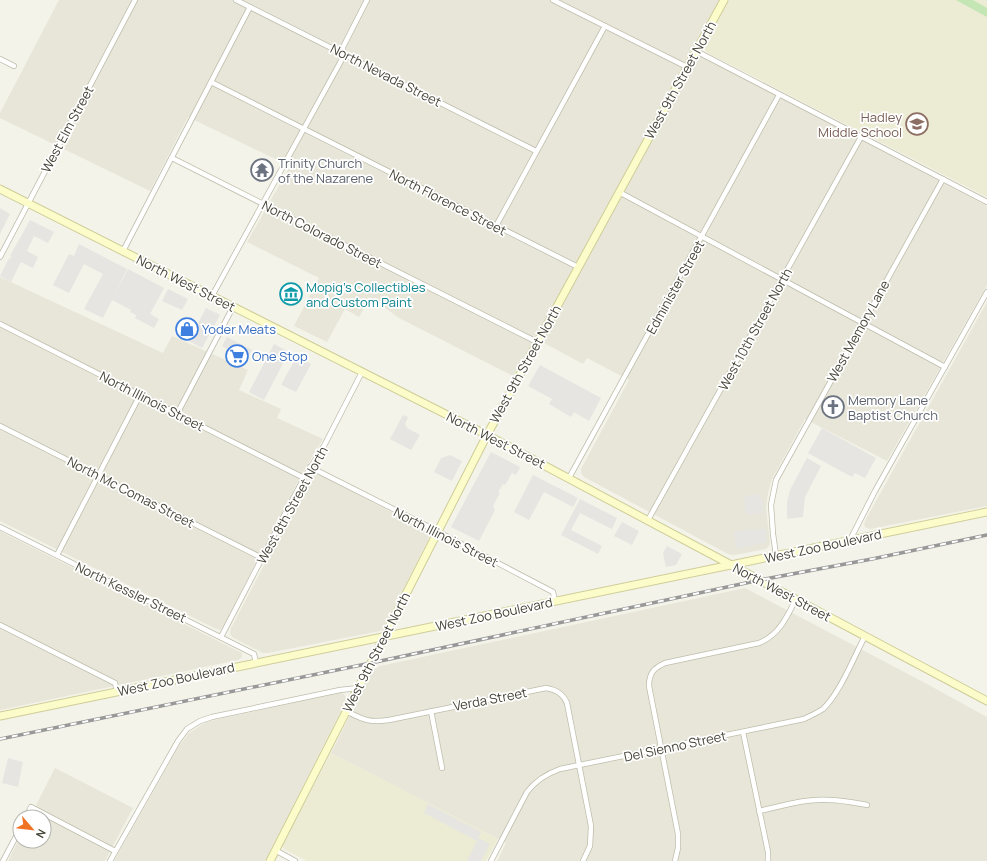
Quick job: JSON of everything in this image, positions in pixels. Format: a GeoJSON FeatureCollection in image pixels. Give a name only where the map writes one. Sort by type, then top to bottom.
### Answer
{"type":"FeatureCollection","features":[{"type":"Feature","properties":{"kind":"main road","name":"West 9th Street North"},"geometry":{"type":"LineString","coordinates":[[270,861],[487,435],[724,0]]}},
{"type":"Feature","properties":{"kind":"main road","name":"North West Street"},"geometry":{"type":"LineString","coordinates":[[0,189],[487,435],[987,701]]}},
{"type":"Feature","properties":{"kind":"main road","name":"West Zoo Boulevard"},"geometry":{"type":"LineString","coordinates":[[0,716],[987,512]]}},
{"type":"Feature","properties":{"kind":"street","name":"West Elm Street"},"geometry":{"type":"LineString","coordinates":[[0,257],[135,0]]}},
{"type":"Feature","properties":{"kind":"street","name":"North Nevada Street"},"geometry":{"type":"LineString","coordinates":[[236,0],[536,151]]}},
{"type":"Feature","properties":{"kind":"street"},"geometry":{"type":"LineString","coordinates":[[212,296],[341,61],[345,42],[367,0]]}},
{"type":"Feature","properties":{"kind":"street"},"geometry":{"type":"LineString","coordinates":[[554,0],[687,67]]}},
{"type":"Feature","properties":{"kind":"street"},"geometry":{"type":"LineString","coordinates":[[123,251],[250,7]]}},
{"type":"Feature","properties":{"kind":"street"},"geometry":{"type":"LineString","coordinates":[[496,226],[605,26]]}},
{"type":"Feature","properties":{"kind":"street"},"geometry":{"type":"LineString","coordinates":[[696,51],[987,202]]}},
{"type":"Feature","properties":{"kind":"street"},"geometry":{"type":"LineString","coordinates":[[0,58],[14,66]]}},
{"type":"Feature","properties":{"kind":"street","name":"North Florence Street"},"geometry":{"type":"LineString","coordinates":[[212,82],[304,130],[578,267]]}},
{"type":"Feature","properties":{"kind":"street","name":"Edminister Street"},"geometry":{"type":"LineString","coordinates":[[569,478],[779,95]]}},
{"type":"Feature","properties":{"kind":"street","name":"West 10th Street North"},"geometry":{"type":"LineString","coordinates":[[648,520],[861,137]]}},
{"type":"Feature","properties":{"kind":"street","name":"North Colorado Street"},"geometry":{"type":"LineString","coordinates":[[172,158],[537,342]]}},
{"type":"Feature","properties":{"kind":"street","name":"West Memory Lane"},"geometry":{"type":"LineString","coordinates":[[776,555],[771,505],[776,480],[943,179]]}},
{"type":"Feature","properties":{"kind":"street"},"geometry":{"type":"LineString","coordinates":[[619,192],[945,367]]}},
{"type":"Feature","properties":{"kind":"street"},"geometry":{"type":"LineString","coordinates":[[850,540],[875,491],[987,292]]}},
{"type":"Feature","properties":{"kind":"street"},"geometry":{"type":"LineString","coordinates":[[177,414],[233,307]]}},
{"type":"Feature","properties":{"kind":"street","name":"North Illinois Street"},"geometry":{"type":"LineString","coordinates":[[0,324],[304,478]]}},
{"type":"Feature","properties":{"kind":"street","name":"West 8th Street North"},"geometry":{"type":"LineString","coordinates":[[221,637],[304,478],[325,444],[362,372]]}},
{"type":"Feature","properties":{"kind":"street"},"geometry":{"type":"LineString","coordinates":[[57,555],[140,395]]}},
{"type":"Feature","properties":{"kind":"street","name":"North Mc Comas Street"},"geometry":{"type":"LineString","coordinates":[[0,426],[262,558]]}},
{"type":"Feature","properties":{"kind":"street","name":"North Illinois Street"},"geometry":{"type":"LineString","coordinates":[[310,467],[553,592],[555,601]]}},
{"type":"Feature","properties":{"kind":"street","name":"North Kessler Street"},"geometry":{"type":"LineString","coordinates":[[0,527],[254,654],[256,663]]}},
{"type":"Feature","properties":{"kind":"street"},"geometry":{"type":"LineString","coordinates":[[675,861],[678,848],[678,834],[649,686],[649,679],[653,670],[665,662],[768,640],[780,628],[796,599]]}},
{"type":"Feature","properties":{"kind":"street"},"geometry":{"type":"LineString","coordinates":[[0,625],[115,683],[118,691]]}},
{"type":"Feature","properties":{"kind":"street","name":"Del Sienno Street"},"geometry":{"type":"LineString","coordinates":[[491,861],[527,792],[534,783],[551,773],[579,766],[804,719],[822,709],[829,703],[865,636]]}},
{"type":"Feature","properties":{"kind":"street"},"geometry":{"type":"LineString","coordinates":[[110,861],[178,741],[188,729],[200,721],[241,710],[340,690],[358,688]]}},
{"type":"Feature","properties":{"kind":"street","name":"Verda Street"},"geometry":{"type":"LineString","coordinates":[[346,711],[370,721],[378,722],[546,688],[554,689],[564,697],[567,703],[579,766]]}},
{"type":"Feature","properties":{"kind":"street"},"geometry":{"type":"LineString","coordinates":[[431,711],[442,768]]}},
{"type":"Feature","properties":{"kind":"street"},"geometry":{"type":"LineString","coordinates":[[743,732],[768,852],[768,861]]}},
{"type":"Feature","properties":{"kind":"street"},"geometry":{"type":"LineString","coordinates":[[579,766],[591,826],[590,846],[583,861]]}},
{"type":"Feature","properties":{"kind":"street"},"geometry":{"type":"LineString","coordinates":[[759,811],[814,800],[830,800],[867,805]]}},
{"type":"Feature","properties":{"kind":"street"},"geometry":{"type":"LineString","coordinates":[[52,818],[115,851]]}},
{"type":"Feature","properties":{"kind":"street"},"geometry":{"type":"LineString","coordinates":[[3,861],[12,844]]}},
{"type":"Feature","properties":{"kind":"street"},"geometry":{"type":"LineString","coordinates":[[275,850],[296,861]]}},
{"type":"Feature","properties":{"kind":"shaded area"},"geometry":{"type":"Polygon","coordinates":[[[59,0],[720,0],[692,51],[987,206],[987,285],[887,461],[805,419],[772,479],[768,493],[766,508],[770,542],[769,546],[766,549],[734,555],[728,554],[584,477],[581,473],[581,469],[629,380],[587,358],[583,364],[535,338],[513,376],[399,318],[370,297],[359,317],[345,309],[327,342],[294,326],[319,278],[247,242],[290,166],[188,117],[150,191],[0,118],[0,113],[59,0]]]}},
{"type":"Feature","properties":{"kind":"shaded area","name":"Hadley Middle School"},"geometry":{"type":"Polygon","coordinates":[[[729,0],[987,0],[987,197],[706,52],[704,48],[705,44],[729,0]]]}},
{"type":"Feature","properties":{"kind":"shaded area"},"geometry":{"type":"Polygon","coordinates":[[[0,208],[10,214],[0,234],[0,208]]]}},
{"type":"Feature","properties":{"kind":"shaded area"},"geometry":{"type":"Polygon","coordinates":[[[30,220],[54,232],[48,243],[34,236],[27,251],[38,257],[33,268],[21,262],[11,282],[0,276],[8,260],[12,257],[10,256],[30,220]]]}},
{"type":"Feature","properties":{"kind":"shaded area"},"geometry":{"type":"Polygon","coordinates":[[[79,244],[127,269],[114,296],[128,269],[164,288],[150,314],[159,319],[154,328],[135,318],[136,315],[130,312],[131,310],[112,300],[103,318],[84,309],[103,274],[84,264],[69,293],[53,285],[69,254],[74,256],[79,244]]]}},
{"type":"Feature","properties":{"kind":"shaded area"},"geometry":{"type":"Polygon","coordinates":[[[0,277],[163,353],[172,336],[248,370],[239,390],[281,409],[277,418],[323,439],[298,481],[223,627],[220,630],[0,521],[0,277]]]}},
{"type":"Feature","properties":{"kind":"shaded area"},"geometry":{"type":"Polygon","coordinates":[[[168,289],[188,299],[182,310],[162,301],[168,289]]]}},
{"type":"Feature","properties":{"kind":"shaded area"},"geometry":{"type":"Polygon","coordinates":[[[987,302],[987,506],[870,529],[865,527],[864,524],[866,519],[987,302]]]}},
{"type":"Feature","properties":{"kind":"shaded area"},"geometry":{"type":"Polygon","coordinates":[[[206,308],[220,315],[202,348],[189,341],[206,308]]]}},
{"type":"Feature","properties":{"kind":"shaded area"},"geometry":{"type":"Polygon","coordinates":[[[227,337],[252,350],[248,356],[229,346],[227,349],[222,346],[227,337]]]}},
{"type":"Feature","properties":{"kind":"shaded area"},"geometry":{"type":"Polygon","coordinates":[[[274,344],[289,352],[264,400],[249,392],[274,344]]]}},
{"type":"Feature","properties":{"kind":"shaded area"},"geometry":{"type":"Polygon","coordinates":[[[297,356],[311,364],[296,392],[281,385],[297,356]]]}},
{"type":"Feature","properties":{"kind":"shaded area"},"geometry":{"type":"Polygon","coordinates":[[[540,365],[601,398],[589,421],[574,412],[571,417],[549,404],[552,399],[528,386],[540,365]]]}},
{"type":"Feature","properties":{"kind":"shaded area"},"geometry":{"type":"Polygon","coordinates":[[[403,415],[408,417],[405,424],[407,428],[420,435],[411,450],[390,439],[403,415]]]}},
{"type":"Feature","properties":{"kind":"shaded area"},"geometry":{"type":"Polygon","coordinates":[[[822,428],[876,458],[865,478],[855,473],[852,477],[808,453],[822,428]]]}},
{"type":"Feature","properties":{"kind":"shaded area"},"geometry":{"type":"Polygon","coordinates":[[[491,452],[520,467],[516,475],[512,473],[505,485],[503,484],[498,492],[500,493],[493,506],[495,510],[479,541],[451,527],[491,452]]]}},
{"type":"Feature","properties":{"kind":"shaded area"},"geometry":{"type":"Polygon","coordinates":[[[450,455],[462,461],[452,481],[434,472],[441,458],[450,455]]]}},
{"type":"Feature","properties":{"kind":"shaded area"},"geometry":{"type":"Polygon","coordinates":[[[807,458],[821,466],[805,497],[803,517],[787,519],[787,503],[790,490],[807,458]]]}},
{"type":"Feature","properties":{"kind":"shaded area"},"geometry":{"type":"Polygon","coordinates":[[[314,474],[319,474],[427,531],[429,535],[428,540],[384,627],[380,631],[263,653],[232,637],[230,633],[231,628],[311,476],[314,474]]]}},
{"type":"Feature","properties":{"kind":"shaded area"},"geometry":{"type":"Polygon","coordinates":[[[533,475],[578,498],[573,507],[544,492],[529,520],[514,512],[533,475]]]}},
{"type":"Feature","properties":{"kind":"shaded area"},"geometry":{"type":"Polygon","coordinates":[[[759,494],[763,501],[763,513],[746,515],[744,496],[759,494]]]}},
{"type":"Feature","properties":{"kind":"shaded area"},"geometry":{"type":"Polygon","coordinates":[[[580,499],[617,518],[612,529],[580,513],[571,530],[602,546],[598,554],[561,535],[580,499]]]}},
{"type":"Feature","properties":{"kind":"shaded area"},"geometry":{"type":"Polygon","coordinates":[[[622,522],[639,531],[632,545],[614,536],[622,522]]]}},
{"type":"Feature","properties":{"kind":"shaded area"},"geometry":{"type":"Polygon","coordinates":[[[765,529],[767,542],[736,549],[734,531],[765,529]]]}},
{"type":"Feature","properties":{"kind":"shaded area"},"geometry":{"type":"Polygon","coordinates":[[[0,531],[242,653],[242,657],[238,660],[0,710],[0,531]]]}},
{"type":"Feature","properties":{"kind":"shaded area"},"geometry":{"type":"Polygon","coordinates":[[[667,546],[682,554],[676,565],[666,567],[663,553],[667,546]]]}},
{"type":"Feature","properties":{"kind":"shaded area"},"geometry":{"type":"Polygon","coordinates":[[[745,588],[987,717],[987,861],[497,861],[506,843],[331,753],[373,670],[380,666],[745,588]]]}},
{"type":"Feature","properties":{"kind":"shaded area"},"geometry":{"type":"Polygon","coordinates":[[[339,693],[344,694],[346,698],[345,703],[265,861],[114,861],[179,746],[189,733],[206,722],[339,693]]]}},
{"type":"Feature","properties":{"kind":"shaded area"},"geometry":{"type":"Polygon","coordinates":[[[331,753],[498,839],[486,861],[307,861],[284,849],[282,845],[331,753]]]}},
{"type":"Feature","properties":{"kind":"shaded area"},"geometry":{"type":"Polygon","coordinates":[[[8,758],[23,762],[18,787],[2,783],[8,758]]]}},
{"type":"Feature","properties":{"kind":"shaded area"},"geometry":{"type":"Polygon","coordinates":[[[55,768],[133,808],[105,861],[8,861],[14,849],[52,849],[52,809],[34,809],[55,768]]]}},
{"type":"Feature","properties":{"kind":"shaded area"},"geometry":{"type":"Polygon","coordinates":[[[428,804],[481,832],[478,838],[490,844],[481,861],[467,861],[477,841],[424,813],[428,804]]]}},
{"type":"Feature","properties":{"kind":"green space"},"geometry":{"type":"Polygon","coordinates":[[[956,0],[973,0],[987,8],[987,17],[956,0]]]}},
{"type":"Feature","properties":{"kind":"railway"},"geometry":{"type":"LineString","coordinates":[[0,739],[371,663],[760,580],[987,535]]}},
{"type":"Feature","properties":{"kind":"place","name":"Hadley Middle School"},"geometry":{"type":"Point","coordinates":[917,124]}},
{"type":"Feature","properties":{"kind":"place","name":"Trinity Church of the Nazarene"},"geometry":{"type":"Point","coordinates":[262,170]}},
{"type":"Feature","properties":{"kind":"place","name":"Mopig's Collectibles and Custom Paint"},"geometry":{"type":"Point","coordinates":[291,294]}},
{"type":"Feature","properties":{"kind":"place","name":"Yoder Meats"},"geometry":{"type":"Point","coordinates":[187,329]}},
{"type":"Feature","properties":{"kind":"place","name":"One Stop"},"geometry":{"type":"Point","coordinates":[237,356]}},
{"type":"Feature","properties":{"kind":"place","name":"Memory Lane Baptist Church"},"geometry":{"type":"Point","coordinates":[833,407]}}]}
